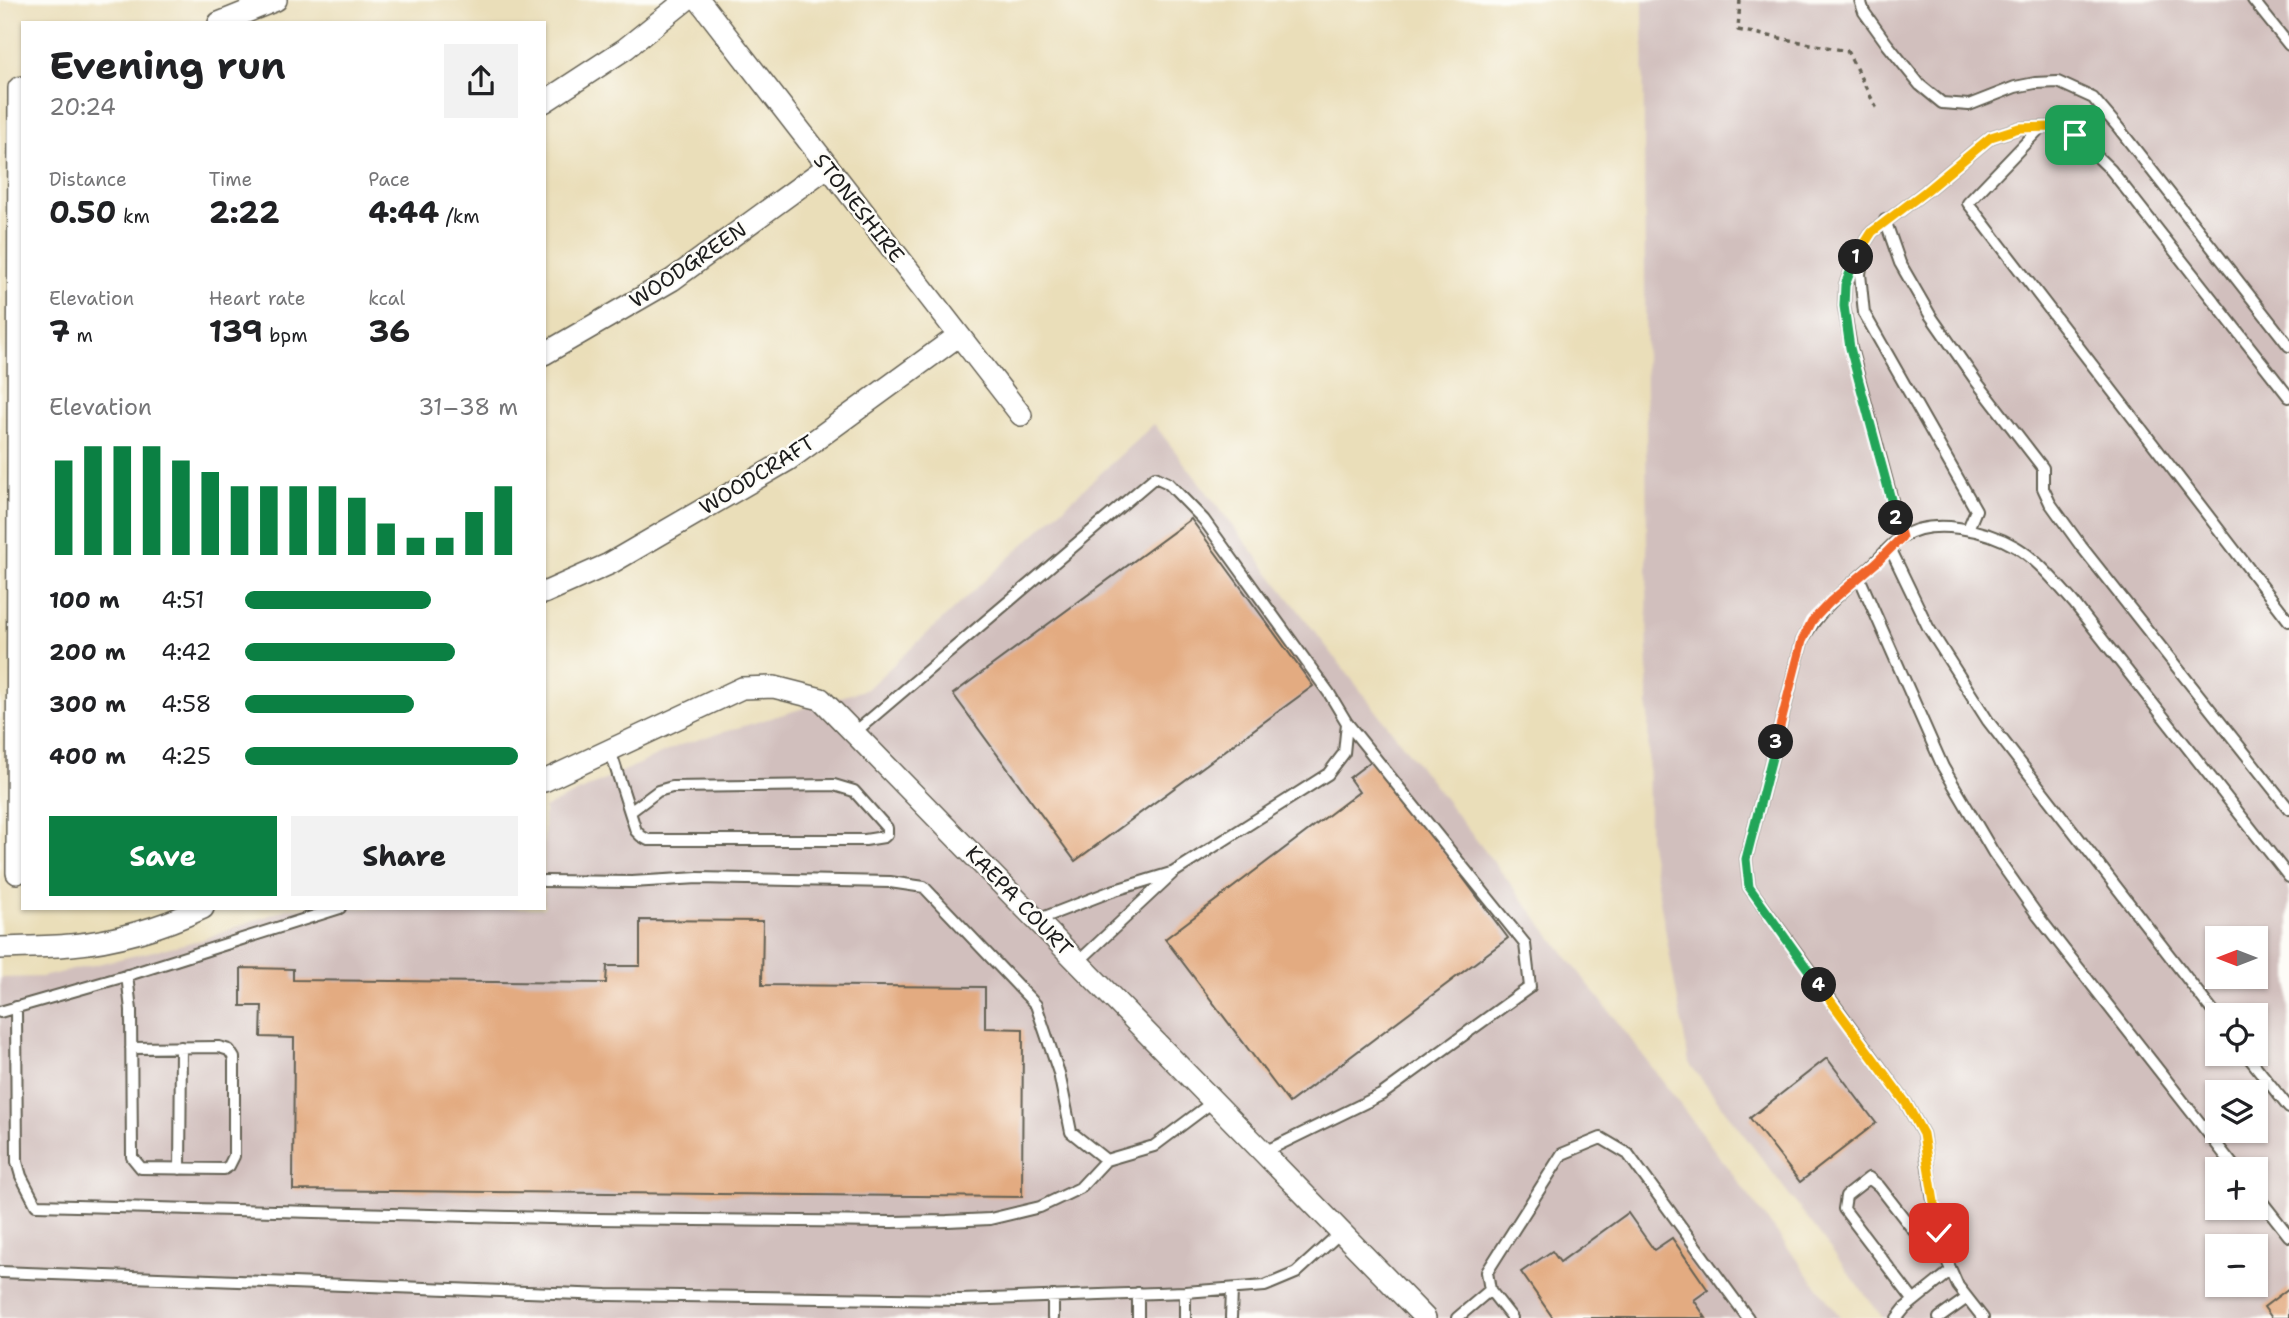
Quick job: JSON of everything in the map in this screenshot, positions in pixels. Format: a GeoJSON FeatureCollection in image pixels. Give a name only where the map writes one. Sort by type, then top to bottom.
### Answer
{"type":"FeatureCollection","features":[{"type":"Feature","properties":{"kind":"street"},"geometry":{"type":"LineString","coordinates":[[224,21],[276,0]]}},
{"type":"Feature","properties":{"kind":"street"},"geometry":{"type":"LineString","coordinates":[[546,101],[625,49],[687,0]]}},
{"type":"Feature","properties":{"kind":"street","name":"STONESHIRE"},"geometry":{"type":"LineString","coordinates":[[699,0],[1021,415]]}},
{"type":"Feature","properties":{"kind":"street"},"geometry":{"type":"LineString","coordinates":[[17,873],[20,543],[14,321],[21,88]]}},
{"type":"Feature","properties":{"kind":"street","name":"WOODGREEN"},"geometry":{"type":"LineString","coordinates":[[546,353],[672,280],[827,167]]}},
{"type":"Feature","properties":{"kind":"street","name":"WOODCRAFT"},"geometry":{"type":"LineString","coordinates":[[546,592],[609,564],[788,460],[958,336]]}},
{"type":"Feature","properties":{"kind":"street","name":"KAEPA COURT"},"geometry":{"type":"LineString","coordinates":[[546,780],[742,688],[774,687],[821,699],[831,706],[1424,1318]]}},
{"type":"Feature","properties":{"kind":"street"},"geometry":{"type":"LineString","coordinates":[[0,948],[72,945],[114,938],[156,927],[198,910]]}},
{"type":"Feature","properties":{"kind":"lane"},"geometry":{"type":"LineString","coordinates":[[1860,0],[1864,12],[1903,65],[1920,85],[1942,103],[1969,105],[2015,87],[2058,82],[2093,98],[2289,346]]}},
{"type":"Feature","properties":{"kind":"lane"},"geometry":{"type":"LineString","coordinates":[[2253,0],[2289,45]]}},
{"type":"Feature","properties":{"kind":"lane"},"geometry":{"type":"LineString","coordinates":[[2041,127],[1968,203],[2289,621]]}},
{"type":"Feature","properties":{"kind":"lane"},"geometry":{"type":"LineString","coordinates":[[1902,537],[1850,348],[1844,306],[1845,285],[1856,257],[1872,232],[1991,137],[2019,128],[2041,127],[2052,127],[2075,135],[2111,170],[2289,397]]}},
{"type":"Feature","properties":{"kind":"lane"},"geometry":{"type":"LineString","coordinates":[[1885,220],[1900,262],[1930,314],[1976,381],[2043,468],[2043,488],[2050,503],[2289,809]]}},
{"type":"Feature","properties":{"kind":"lane"},"geometry":{"type":"LineString","coordinates":[[1865,243],[1860,274],[1864,313],[1976,510],[1968,529]]}},
{"type":"Feature","properties":{"kind":"lane"},"geometry":{"type":"LineString","coordinates":[[855,733],[1155,477],[1168,483],[1204,520],[1329,692],[1347,723],[1525,944],[1530,987],[1381,1095],[1264,1152]]}},
{"type":"Feature","properties":{"kind":"lane"},"geometry":{"type":"LineString","coordinates":[[1983,1318],[1958,1286],[1944,1254],[1923,1134],[1906,1103],[1749,887],[1746,859],[1802,641],[1812,621],[1902,537],[1925,528],[1968,529],[2017,547],[2074,603],[2289,877]]}},
{"type":"Feature","properties":{"kind":"lane"},"geometry":{"type":"LineString","coordinates":[[1890,548],[1928,627],[1988,721],[2206,1003]]}},
{"type":"Feature","properties":{"kind":"lane"},"geometry":{"type":"LineString","coordinates":[[1859,577],[1942,767],[1993,852],[2038,916],[2227,1157]]}},
{"type":"Feature","properties":{"kind":"lane"},"geometry":{"type":"LineString","coordinates":[[1078,961],[1174,872],[1328,774],[1344,753],[1347,723]]}},
{"type":"Feature","properties":{"kind":"lane"},"geometry":{"type":"LineString","coordinates":[[610,750],[636,831],[648,840],[865,841],[887,834],[887,828],[854,791],[834,785],[672,787],[658,791],[630,812]]}},
{"type":"Feature","properties":{"kind":"lane"},"geometry":{"type":"LineString","coordinates":[[1037,920],[1112,891],[1174,872]]}},
{"type":"Feature","properties":{"kind":"lane"},"geometry":{"type":"LineString","coordinates":[[546,881],[632,882],[712,878],[890,881],[924,887],[1036,1005],[1059,1073],[1071,1132],[1106,1160]]}},
{"type":"Feature","properties":{"kind":"lane"},"geometry":{"type":"LineString","coordinates":[[0,1012],[334,910]]}},
{"type":"Feature","properties":{"kind":"lane"},"geometry":{"type":"LineString","coordinates":[[127,975],[131,1010],[131,1048],[132,1157],[141,1168],[223,1169],[229,1166],[234,1156],[234,1058],[229,1050],[219,1047],[131,1048]]}},
{"type":"Feature","properties":{"kind":"lane"},"geometry":{"type":"LineString","coordinates":[[16,1007],[17,1162],[36,1205],[593,1219],[892,1222],[990,1219],[1040,1208],[1080,1188],[1106,1160],[1154,1146],[1214,1101]]}},
{"type":"Feature","properties":{"kind":"lane"},"geometry":{"type":"LineString","coordinates":[[180,1169],[181,1047]]}},
{"type":"Feature","properties":{"kind":"lane"},"geometry":{"type":"LineString","coordinates":[[2256,1066],[2289,1108]]}},
{"type":"Feature","properties":{"kind":"lane"},"geometry":{"type":"LineString","coordinates":[[1512,1318],[1490,1290],[1487,1272],[1562,1154],[1601,1138],[1628,1154],[1748,1318]]}},
{"type":"Feature","properties":{"kind":"lane"},"geometry":{"type":"LineString","coordinates":[[1914,1301],[1844,1209],[1846,1196],[1869,1178],[1879,1186],[1917,1235],[1926,1234],[1938,1226]]}},
{"type":"Feature","properties":{"kind":"lane"},"geometry":{"type":"LineString","coordinates":[[2268,1209],[2289,1236]]}},
{"type":"Feature","properties":{"kind":"lane"},"geometry":{"type":"LineString","coordinates":[[0,1272],[607,1295],[961,1300],[1185,1292],[1265,1286],[1296,1273],[1340,1232]]}},
{"type":"Feature","properties":{"kind":"lane"},"geometry":{"type":"LineString","coordinates":[[1897,1318],[1951,1271]]}},
{"type":"Feature","properties":{"kind":"lane"},"geometry":{"type":"LineString","coordinates":[[1231,1318],[1232,1289]]}},
{"type":"Feature","properties":{"kind":"lane"},"geometry":{"type":"LineString","coordinates":[[1457,1318],[1490,1290]]}},
{"type":"Feature","properties":{"kind":"lane"},"geometry":{"type":"LineString","coordinates":[[1185,1292],[1185,1318]]}},
{"type":"Feature","properties":{"kind":"lane"},"geometry":{"type":"LineString","coordinates":[[1138,1293],[1138,1318]]}},
{"type":"Feature","properties":{"kind":"lane"},"geometry":{"type":"LineString","coordinates":[[1053,1296],[1053,1318]]}},
{"type":"Feature","properties":{"kind":"lane"},"geometry":{"type":"LineString","coordinates":[[1939,1318],[1967,1298]]}},
{"type":"Feature","properties":{"kind":"path"},"geometry":{"type":"LineString","coordinates":[[1740,0],[1738,30],[1847,51],[1877,109]]}},
{"type":"Feature","properties":{"kind":"shaded area"},"geometry":{"type":"Polygon","coordinates":[[[1643,0],[2289,0],[2289,1318],[1883,1318],[1689,1063],[1649,839],[1643,0]]]}},
{"type":"Feature","properties":{"kind":"shaded area"},"geometry":{"type":"Polygon","coordinates":[[[1154,424],[1623,1029],[1841,1318],[0,1318],[0,978],[42,977],[201,940],[284,910],[546,910],[546,807],[680,745],[867,689],[1154,424]]]}},
{"type":"Feature","properties":{"kind":"building"},"geometry":{"type":"Polygon","coordinates":[[[1191,519],[1313,686],[1075,861],[953,694],[1191,519]]]}},
{"type":"Feature","properties":{"kind":"building"},"geometry":{"type":"Polygon","coordinates":[[[1374,759],[1508,938],[1289,1103],[1165,939],[1359,792],[1349,778],[1374,759]]]}},
{"type":"Feature","properties":{"kind":"building"},"geometry":{"type":"Polygon","coordinates":[[[640,920],[763,921],[762,985],[985,987],[985,1028],[1023,1029],[1022,1197],[293,1190],[294,1038],[261,1037],[262,1006],[241,1006],[241,968],[293,969],[293,980],[606,983],[607,966],[640,966],[640,920]]]}},
{"type":"Feature","properties":{"kind":"building"},"geometry":{"type":"Polygon","coordinates":[[[1827,1058],[1876,1123],[1800,1182],[1750,1118],[1827,1058]]]}},
{"type":"Feature","properties":{"kind":"building"},"geometry":{"type":"Polygon","coordinates":[[[1628,1213],[1654,1250],[1672,1238],[1708,1290],[1694,1300],[1706,1318],[1553,1318],[1521,1272],[1552,1251],[1560,1262],[1628,1213]]]}},
{"type":"Feature","properties":{"kind":"building"},"geometry":{"type":"Polygon","coordinates":[[[2289,1288],[2289,1318],[2272,1318],[2264,1307],[2289,1288]]]}},
{"type":"Feature","properties":{"kind":"route"},"geometry":{"type":"LineString","coordinates":[[1939,1233],[1923,1134],[1906,1103],[1760,905],[1749,887],[1746,859],[1802,641],[1812,621],[1830,602],[1902,537],[1850,348],[1844,306],[1845,285],[1856,257],[1872,232],[1885,220],[1926,191],[1991,137],[2019,128],[2052,127],[2075,135]]}}]}
